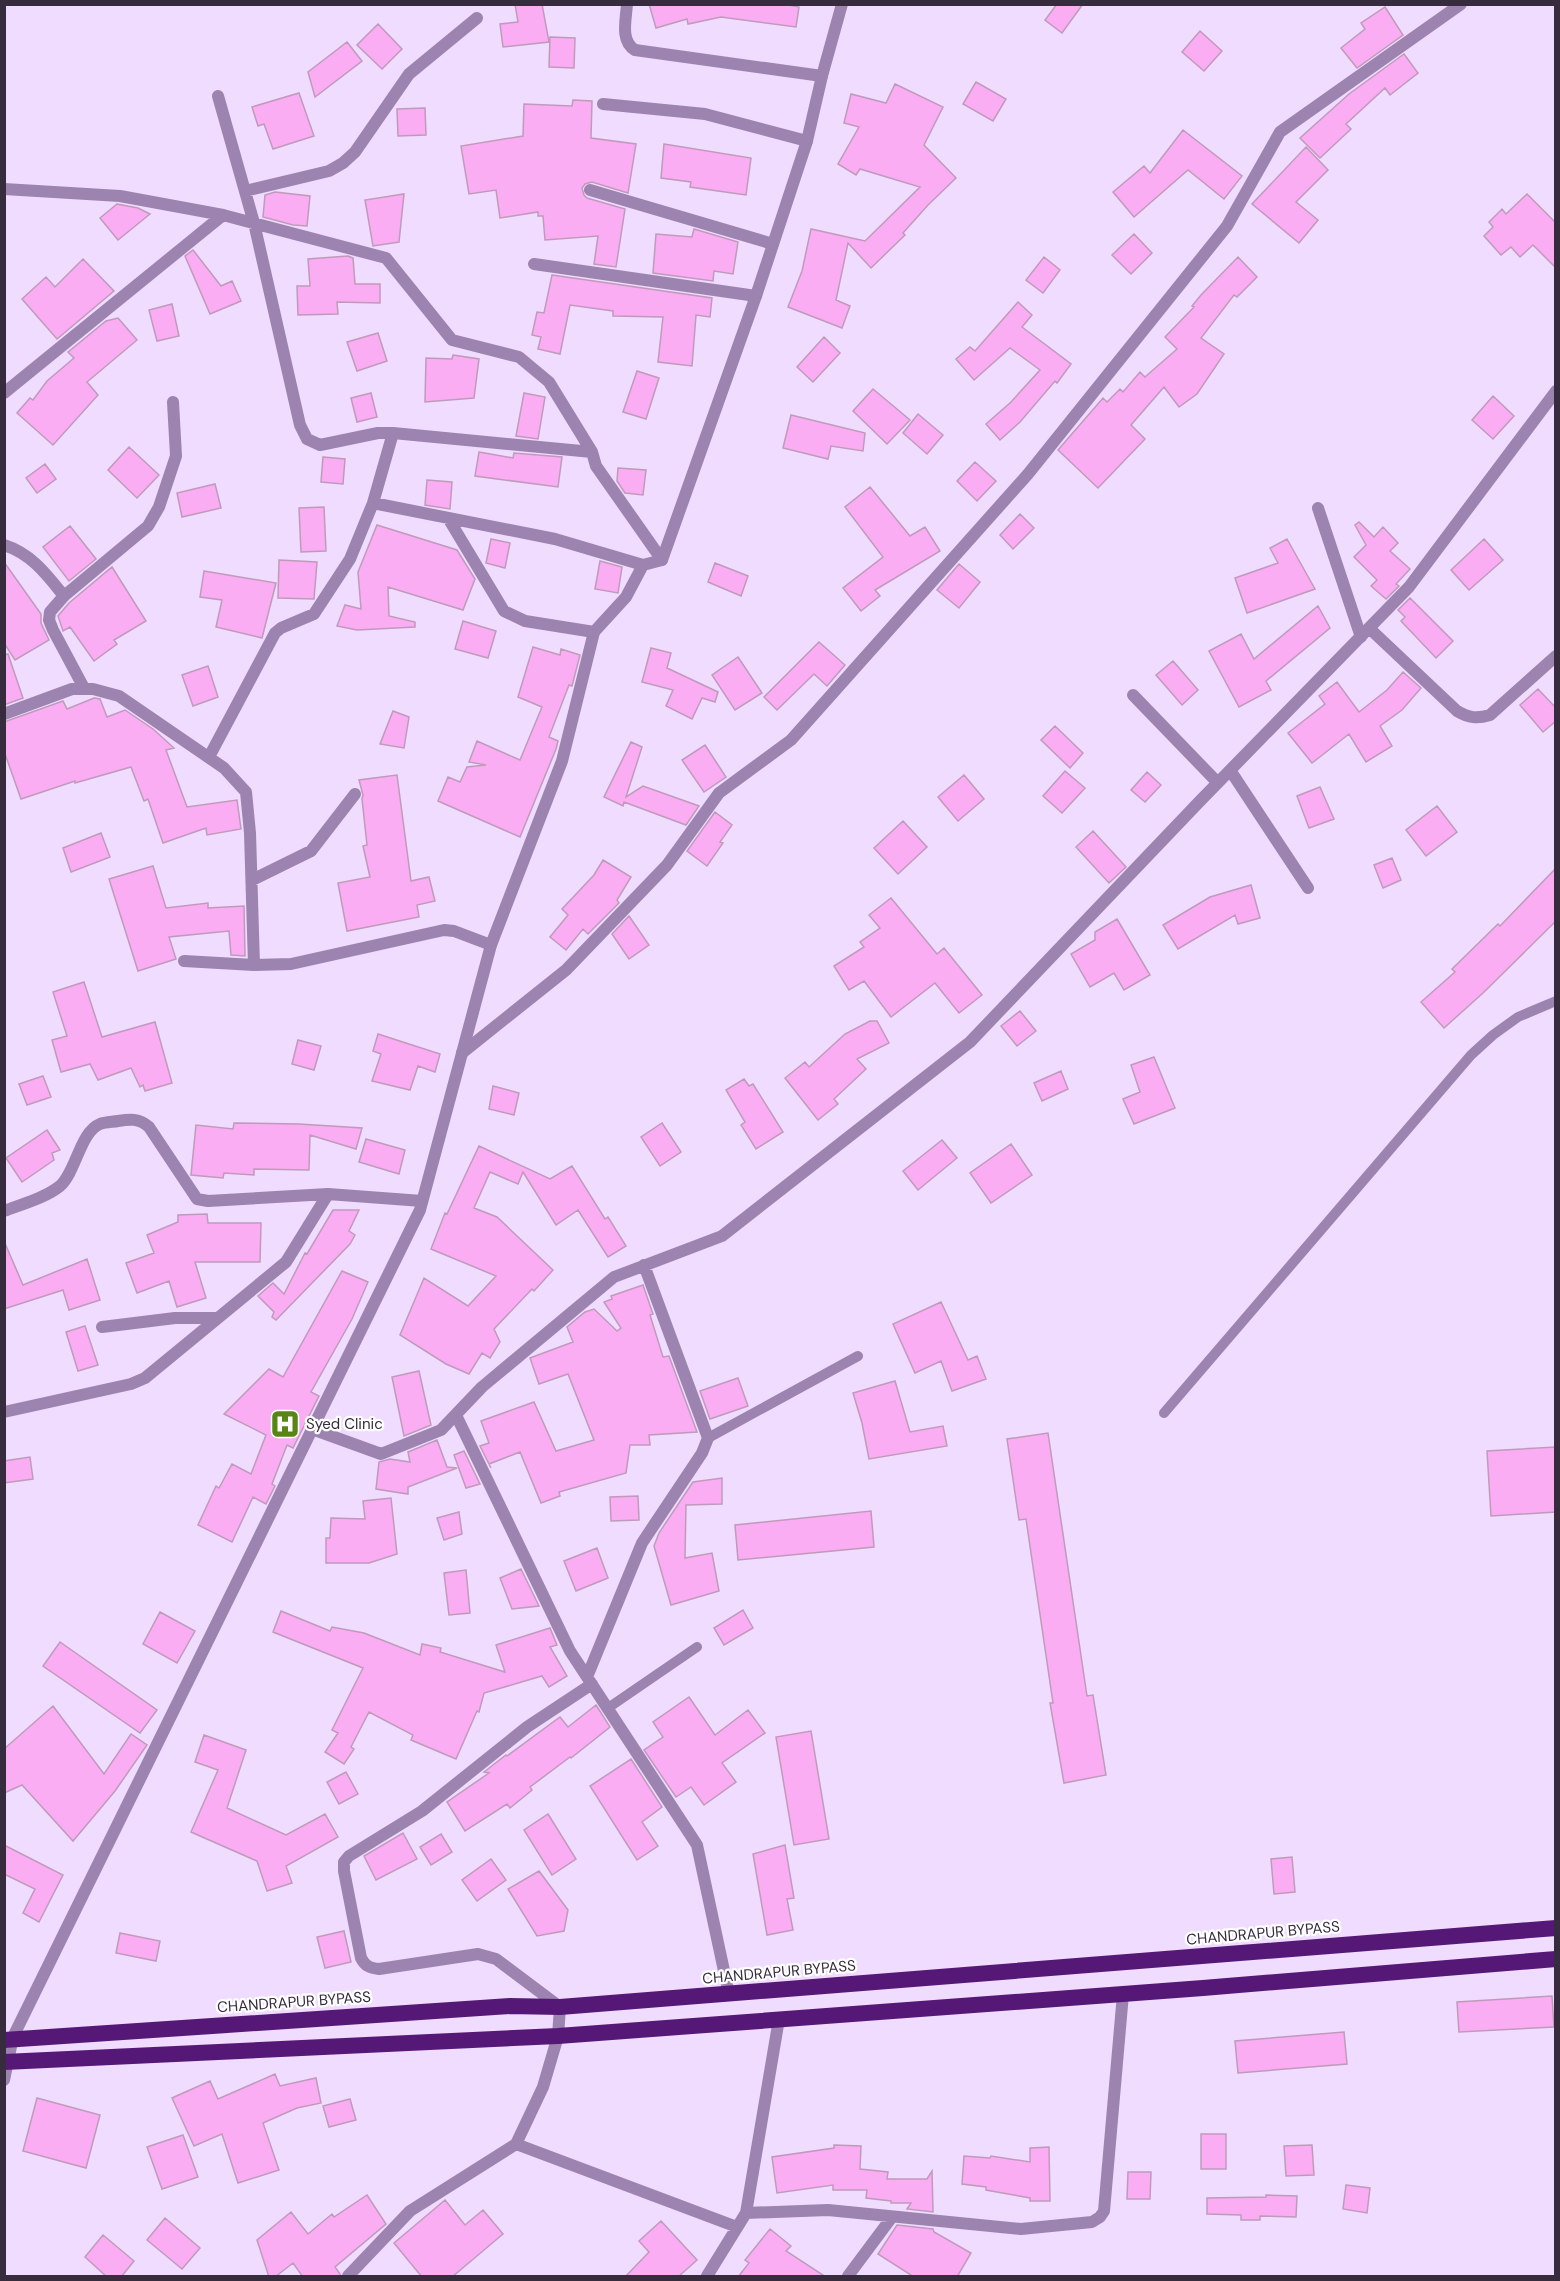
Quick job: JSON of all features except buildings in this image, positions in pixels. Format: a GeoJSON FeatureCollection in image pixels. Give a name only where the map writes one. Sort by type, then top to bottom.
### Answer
{"type":"FeatureCollection","features":[{"type":"Feature","properties":{"kind":"highway","name":"CHANDRAPUR BYPASS"},"geometry":{"type":"LineString","coordinates":[[4,2040],[510,2006],[560,2007],[1556,1928]]}},
{"type":"Feature","properties":{"kind":"highway"},"geometry":{"type":"LineString","coordinates":[[4,2062],[558,2036],[1556,1959]]}},
{"type":"Feature","properties":{"kind":"street"},"geometry":{"type":"LineString","coordinates":[[627,4],[625,37],[627,43],[635,50],[822,76]]}},
{"type":"Feature","properties":{"kind":"street"},"geometry":{"type":"LineString","coordinates":[[662,560],[756,296],[807,141],[842,4]]}},
{"type":"Feature","properties":{"kind":"street"},"geometry":{"type":"LineString","coordinates":[[462,1053],[566,970],[667,865],[719,793],[791,740],[815,714],[1028,474],[1227,226],[1280,132],[1461,4]]}},
{"type":"Feature","properties":{"kind":"street"},"geometry":{"type":"LineString","coordinates":[[245,191],[329,171],[343,163],[355,152],[409,74],[477,18]]}},
{"type":"Feature","properties":{"kind":"street"},"geometry":{"type":"LineString","coordinates":[[218,96],[254,223],[302,432],[307,439],[321,445],[378,433],[393,433],[592,452]]}},
{"type":"Feature","properties":{"kind":"street"},"geometry":{"type":"LineString","coordinates":[[603,104],[705,114],[807,141]]}},
{"type":"Feature","properties":{"kind":"street"},"geometry":{"type":"LineString","coordinates":[[4,189],[120,196],[223,214],[386,258],[452,340],[519,357],[549,382],[592,452],[596,466],[662,560]]}},
{"type":"Feature","properties":{"kind":"street"},"geometry":{"type":"LineString","coordinates":[[590,190],[773,244]]}},
{"type":"Feature","properties":{"kind":"street"},"geometry":{"type":"LineString","coordinates":[[4,393],[223,214]]}},
{"type":"Feature","properties":{"kind":"street"},"geometry":{"type":"LineString","coordinates":[[534,264],[756,296]]}},
{"type":"Feature","properties":{"kind":"street"},"geometry":{"type":"LineString","coordinates":[[312,1429],[381,1454],[441,1430],[482,1387],[615,1277],[722,1236],[970,1042],[1409,587],[1556,391]]}},
{"type":"Feature","properties":{"kind":"street"},"geometry":{"type":"LineString","coordinates":[[88,689],[49,620],[50,612],[64,596],[148,526],[154,517],[176,456],[172,402]]}},
{"type":"Feature","properties":{"kind":"street"},"geometry":{"type":"LineString","coordinates":[[209,757],[275,633],[281,628],[314,614],[354,551],[373,503],[393,433]]}},
{"type":"Feature","properties":{"kind":"street"},"geometry":{"type":"LineString","coordinates":[[373,503],[555,539],[643,566],[662,560]]}},
{"type":"Feature","properties":{"kind":"street"},"geometry":{"type":"LineString","coordinates":[[1318,508],[1365,633],[1467,717],[1478,719],[1490,715],[1556,656]]}},
{"type":"Feature","properties":{"kind":"street"},"geometry":{"type":"LineString","coordinates":[[448,518],[504,611],[525,621],[594,632]]}},
{"type":"Feature","properties":{"kind":"street"},"geometry":{"type":"LineString","coordinates":[[4,545],[16,549],[35,561],[64,596]]}},
{"type":"Feature","properties":{"kind":"street"},"geometry":{"type":"LineString","coordinates":[[4,2079],[13,2037],[420,1210],[491,945],[562,761],[594,632],[627,597],[643,566]]}},
{"type":"Feature","properties":{"kind":"street"},"geometry":{"type":"LineString","coordinates":[[4,714],[72,689],[88,689],[115,694],[224,768],[246,792],[250,833],[254,965]]}},
{"type":"Feature","properties":{"kind":"street"},"geometry":{"type":"LineString","coordinates":[[1133,695],[1218,783]]}},
{"type":"Feature","properties":{"kind":"street"},"geometry":{"type":"LineString","coordinates":[[1230,770],[1308,888]]}},
{"type":"Feature","properties":{"kind":"street"},"geometry":{"type":"LineString","coordinates":[[252,880],[311,851],[355,794]]}},
{"type":"Feature","properties":{"kind":"street"},"geometry":{"type":"LineString","coordinates":[[184,961],[254,965],[299,963],[444,930],[454,931],[491,945]]}},
{"type":"Feature","properties":{"kind":"street"},"geometry":{"type":"LineString","coordinates":[[4,1211],[53,1190],[63,1183],[90,1131],[95,1127],[100,1124],[131,1119],[148,1126],[197,1199],[208,1201],[328,1194],[422,1201]]}},
{"type":"Feature","properties":{"kind":"street"},"geometry":{"type":"LineString","coordinates":[[4,1412],[139,1382],[286,1262],[328,1194]]}},
{"type":"Feature","properties":{"kind":"street"},"geometry":{"type":"LineString","coordinates":[[348,2277],[410,2211],[516,2144],[543,2087],[558,2036],[560,2007],[496,1959],[487,1955],[478,1954],[379,1970],[364,1964],[344,1862],[349,1856],[422,1811],[590,1680],[642,1543],[702,1453],[708,1438],[644,1265]]}},
{"type":"Feature","properties":{"kind":"street"},"geometry":{"type":"LineString","coordinates":[[102,1327],[175,1318],[218,1318]]}},
{"type":"Feature","properties":{"kind":"street"},"geometry":{"type":"LineString","coordinates":[[456,1414],[565,1641],[697,1845],[729,1994]]}},
{"type":"Feature","properties":{"kind":"street"},"geometry":{"type":"LineString","coordinates":[[746,2213],[828,2210],[1032,2229],[1092,2222],[1104,2211],[1123,1994]]}},
{"type":"Feature","properties":{"kind":"street"},"geometry":{"type":"LineString","coordinates":[[707,2277],[746,2213],[779,2019]]}},
{"type":"Feature","properties":{"kind":"street"},"geometry":{"type":"LineString","coordinates":[[516,2144],[737,2227]]}},
{"type":"Feature","properties":{"kind":"street"},"geometry":{"type":"LineString","coordinates":[[848,2277],[892,2217]]}},
{"type":"Feature","properties":{"kind":"lane"},"geometry":{"type":"LineString","coordinates":[[1164,1413],[1472,1055],[1493,1035],[1518,1017],[1556,1001]]}},
{"type":"Feature","properties":{"kind":"lane"},"geometry":{"type":"LineString","coordinates":[[708,1438],[858,1356]]}},
{"type":"Feature","properties":{"kind":"lane"},"geometry":{"type":"LineString","coordinates":[[608,1708],[697,1647]]}},
{"type":"Feature","properties":{"kind":"place","name":"Syed Clinic"},"geometry":{"type":"Point","coordinates":[285,1424]}}]}
